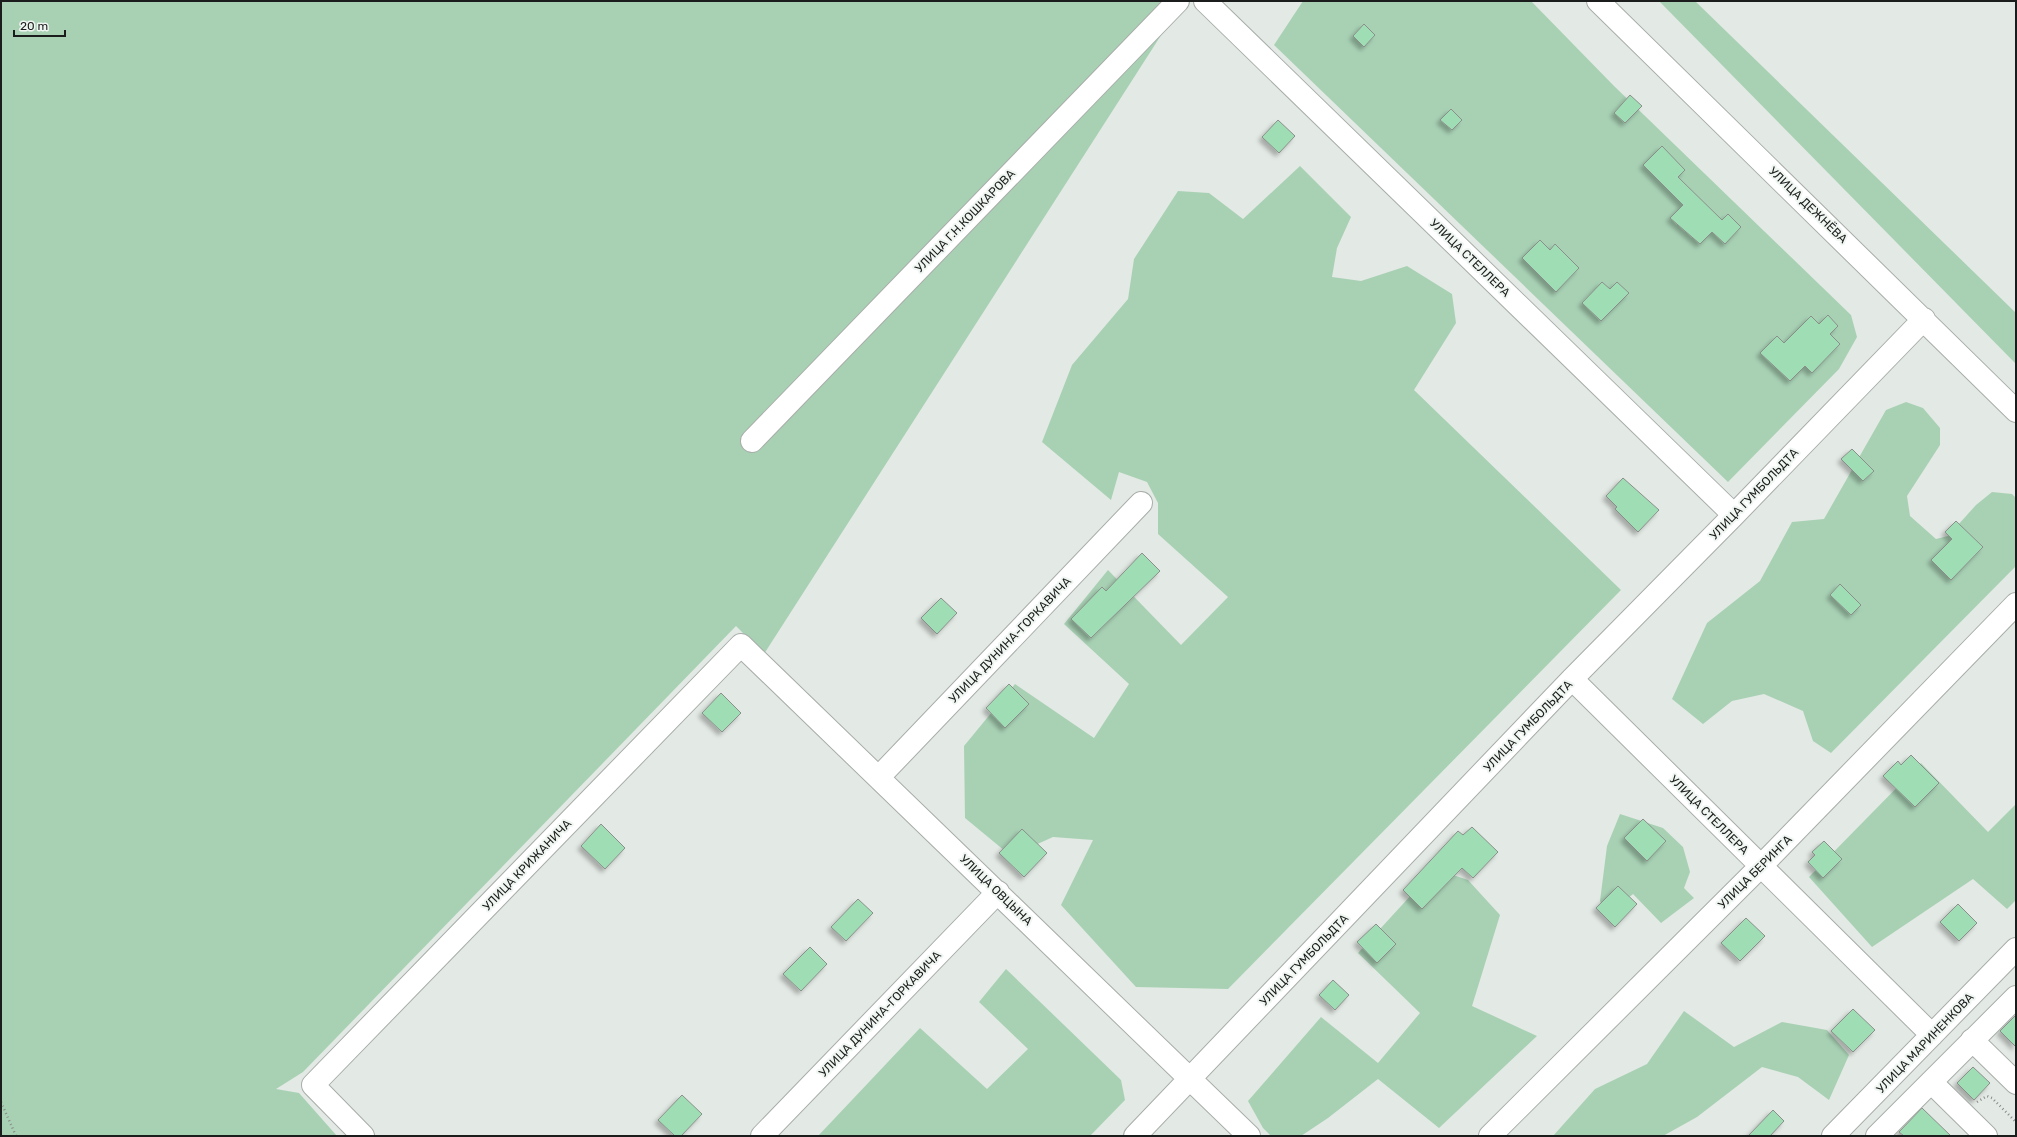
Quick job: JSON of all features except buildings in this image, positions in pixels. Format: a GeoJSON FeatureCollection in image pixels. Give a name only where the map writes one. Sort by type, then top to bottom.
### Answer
{"type":"FeatureCollection","features":[{"type":"Feature","properties":{"kind":"street","name":"УЛИЦА Г.Н.КОШКАРОВА"},"geometry":{"type":"LineString","coordinates":[[752,441],[1178,1]]}},
{"type":"Feature","properties":{"kind":"street","name":"УЛИЦА СТЕЛЛЕРА"},"geometry":{"type":"LineString","coordinates":[[1205,1],[1734,515]]}},
{"type":"Feature","properties":{"kind":"street","name":"УЛИЦА ДЕЖНЁВА"},"geometry":{"type":"LineString","coordinates":[[1598,1],[1924,319],[2016,411]]}},
{"type":"Feature","properties":{"kind":"street","name":"УЛИЦА ГУМБОЛЬДТА"},"geometry":{"type":"LineString","coordinates":[[1135,1136],[1192,1079],[1572,679],[1924,319]]}},
{"type":"Feature","properties":{"kind":"street","name":"УЛИЦА ДУНИНА-ГОРКАВИЧА"},"geometry":{"type":"LineString","coordinates":[[879,777],[1141,503]]}},
{"type":"Feature","properties":{"kind":"street","name":"УЛИЦА БЕРИНГА"},"geometry":{"type":"LineString","coordinates":[[1490,1136],[1761,866],[2016,604]]}},
{"type":"Feature","properties":{"kind":"street","name":"УЛИЦА ОВЦЫНА"},"geometry":{"type":"LineString","coordinates":[[741,645],[1192,1079],[1249,1136]]}},
{"type":"Feature","properties":{"kind":"street","name":"УЛИЦА КРИЖАНИЧА"},"geometry":{"type":"LineString","coordinates":[[364,1136],[312,1085],[741,645]]}},
{"type":"Feature","properties":{"kind":"street","name":"УЛИЦА СТЕЛЛЕРА"},"geometry":{"type":"LineString","coordinates":[[1572,679],[1932,1035]]}},
{"type":"Feature","properties":{"kind":"street","name":"УЛИЦА ДУНИНА-ГОРКАВИЧА"},"geometry":{"type":"LineString","coordinates":[[762,1136],[998,892]]}},
{"type":"Feature","properties":{"kind":"street","name":"УЛИЦА МАРИНЕНКОВА"},"geometry":{"type":"LineString","coordinates":[[1833,1136],[2016,950]]}},
{"type":"Feature","properties":{"kind":"street"},"geometry":{"type":"LineString","coordinates":[[1877,1136],[2016,997]]}},
{"type":"Feature","properties":{"kind":"street"},"geometry":{"type":"LineString","coordinates":[[1972,1040],[2016,1083]]}},
{"type":"Feature","properties":{"kind":"street"},"geometry":{"type":"LineString","coordinates":[[1931,1082],[1986,1136]]}},
{"type":"Feature","properties":{"kind":"path"},"geometry":{"type":"LineString","coordinates":[[1953,1103],[1963,1093],[1975,1103],[1987,1096],[1992,1098],[2016,1122]]}},
{"type":"Feature","properties":{"kind":"path"},"geometry":{"type":"LineString","coordinates":[[1,1102],[16,1136]]}},
{"type":"Feature","properties":{"kind":"green space"},"geometry":{"type":"Polygon","coordinates":[[[1,1],[1183,1],[764,654],[736,626],[303,1072],[276,1089],[299,1093],[337,1136],[1,1136],[1,1]]]}},
{"type":"Feature","properties":{"kind":"green space"},"geometry":{"type":"Polygon","coordinates":[[[1303,1],[1531,1],[1614,86],[1851,315],[1857,337],[1839,369],[1728,482],[1274,45],[1303,1]]]}},
{"type":"Feature","properties":{"kind":"green space"},"geometry":{"type":"Polygon","coordinates":[[[1659,1],[1695,1],[2016,313],[2016,364],[1659,1]]]}},
{"type":"Feature","properties":{"kind":"green space"},"geometry":{"type":"Polygon","coordinates":[[[1300,166],[1351,217],[1337,248],[1332,277],[1361,281],[1407,266],[1452,294],[1456,323],[1414,390],[1621,590],[1228,989],[1136,987],[1061,905],[1093,840],[1053,837],[1011,856],[965,818],[964,746],[1015,684],[1094,738],[1129,684],[1064,624],[1108,570],[1181,645],[1228,597],[1158,534],[1158,503],[1147,482],[1119,472],[1111,500],[1042,442],[1072,365],[1128,299],[1134,259],[1178,191],[1209,193],[1243,219],[1300,166]]]}},
{"type":"Feature","properties":{"kind":"green space"},"geometry":{"type":"Polygon","coordinates":[[[1906,402],[1923,408],[1940,428],[1940,445],[1907,496],[1910,516],[1936,539],[1948,536],[1976,505],[1992,492],[2012,494],[2016,498],[2016,566],[1831,753],[1813,741],[1803,711],[1764,694],[1732,701],[1703,724],[1672,699],[1707,623],[1760,581],[1792,522],[1824,519],[1886,410],[1906,402]]]}},
{"type":"Feature","properties":{"kind":"green space"},"geometry":{"type":"Polygon","coordinates":[[[1921,763],[1988,832],[2016,804],[2016,900],[2007,909],[1973,879],[1872,947],[1809,877],[1921,763]]]}},
{"type":"Feature","properties":{"kind":"green space"},"geometry":{"type":"Polygon","coordinates":[[[1620,814],[1663,828],[1683,847],[1690,872],[1684,888],[1694,898],[1661,923],[1633,894],[1607,916],[1600,901],[1607,846],[1620,814]]]}},
{"type":"Feature","properties":{"kind":"green space"},"geometry":{"type":"Polygon","coordinates":[[[1435,869],[1468,880],[1500,915],[1472,1006],[1537,1036],[1439,1128],[1378,1079],[1328,1118],[1301,1136],[1271,1136],[1263,1128],[1248,1101],[1321,1017],[1378,1063],[1420,1013],[1358,953],[1435,869]]]}},
{"type":"Feature","properties":{"kind":"green space"},"geometry":{"type":"Polygon","coordinates":[[[1006,969],[1121,1080],[1125,1100],[1090,1136],[818,1136],[920,1028],[987,1089],[1028,1049],[979,1002],[1006,969]]]}},
{"type":"Feature","properties":{"kind":"green space"},"geometry":{"type":"Polygon","coordinates":[[[1684,1011],[1734,1047],[1782,1022],[1827,1030],[1849,1055],[1829,1100],[1798,1077],[1762,1067],[1697,1117],[1663,1136],[1553,1136],[1595,1089],[1647,1064],[1684,1011]]]}}]}
